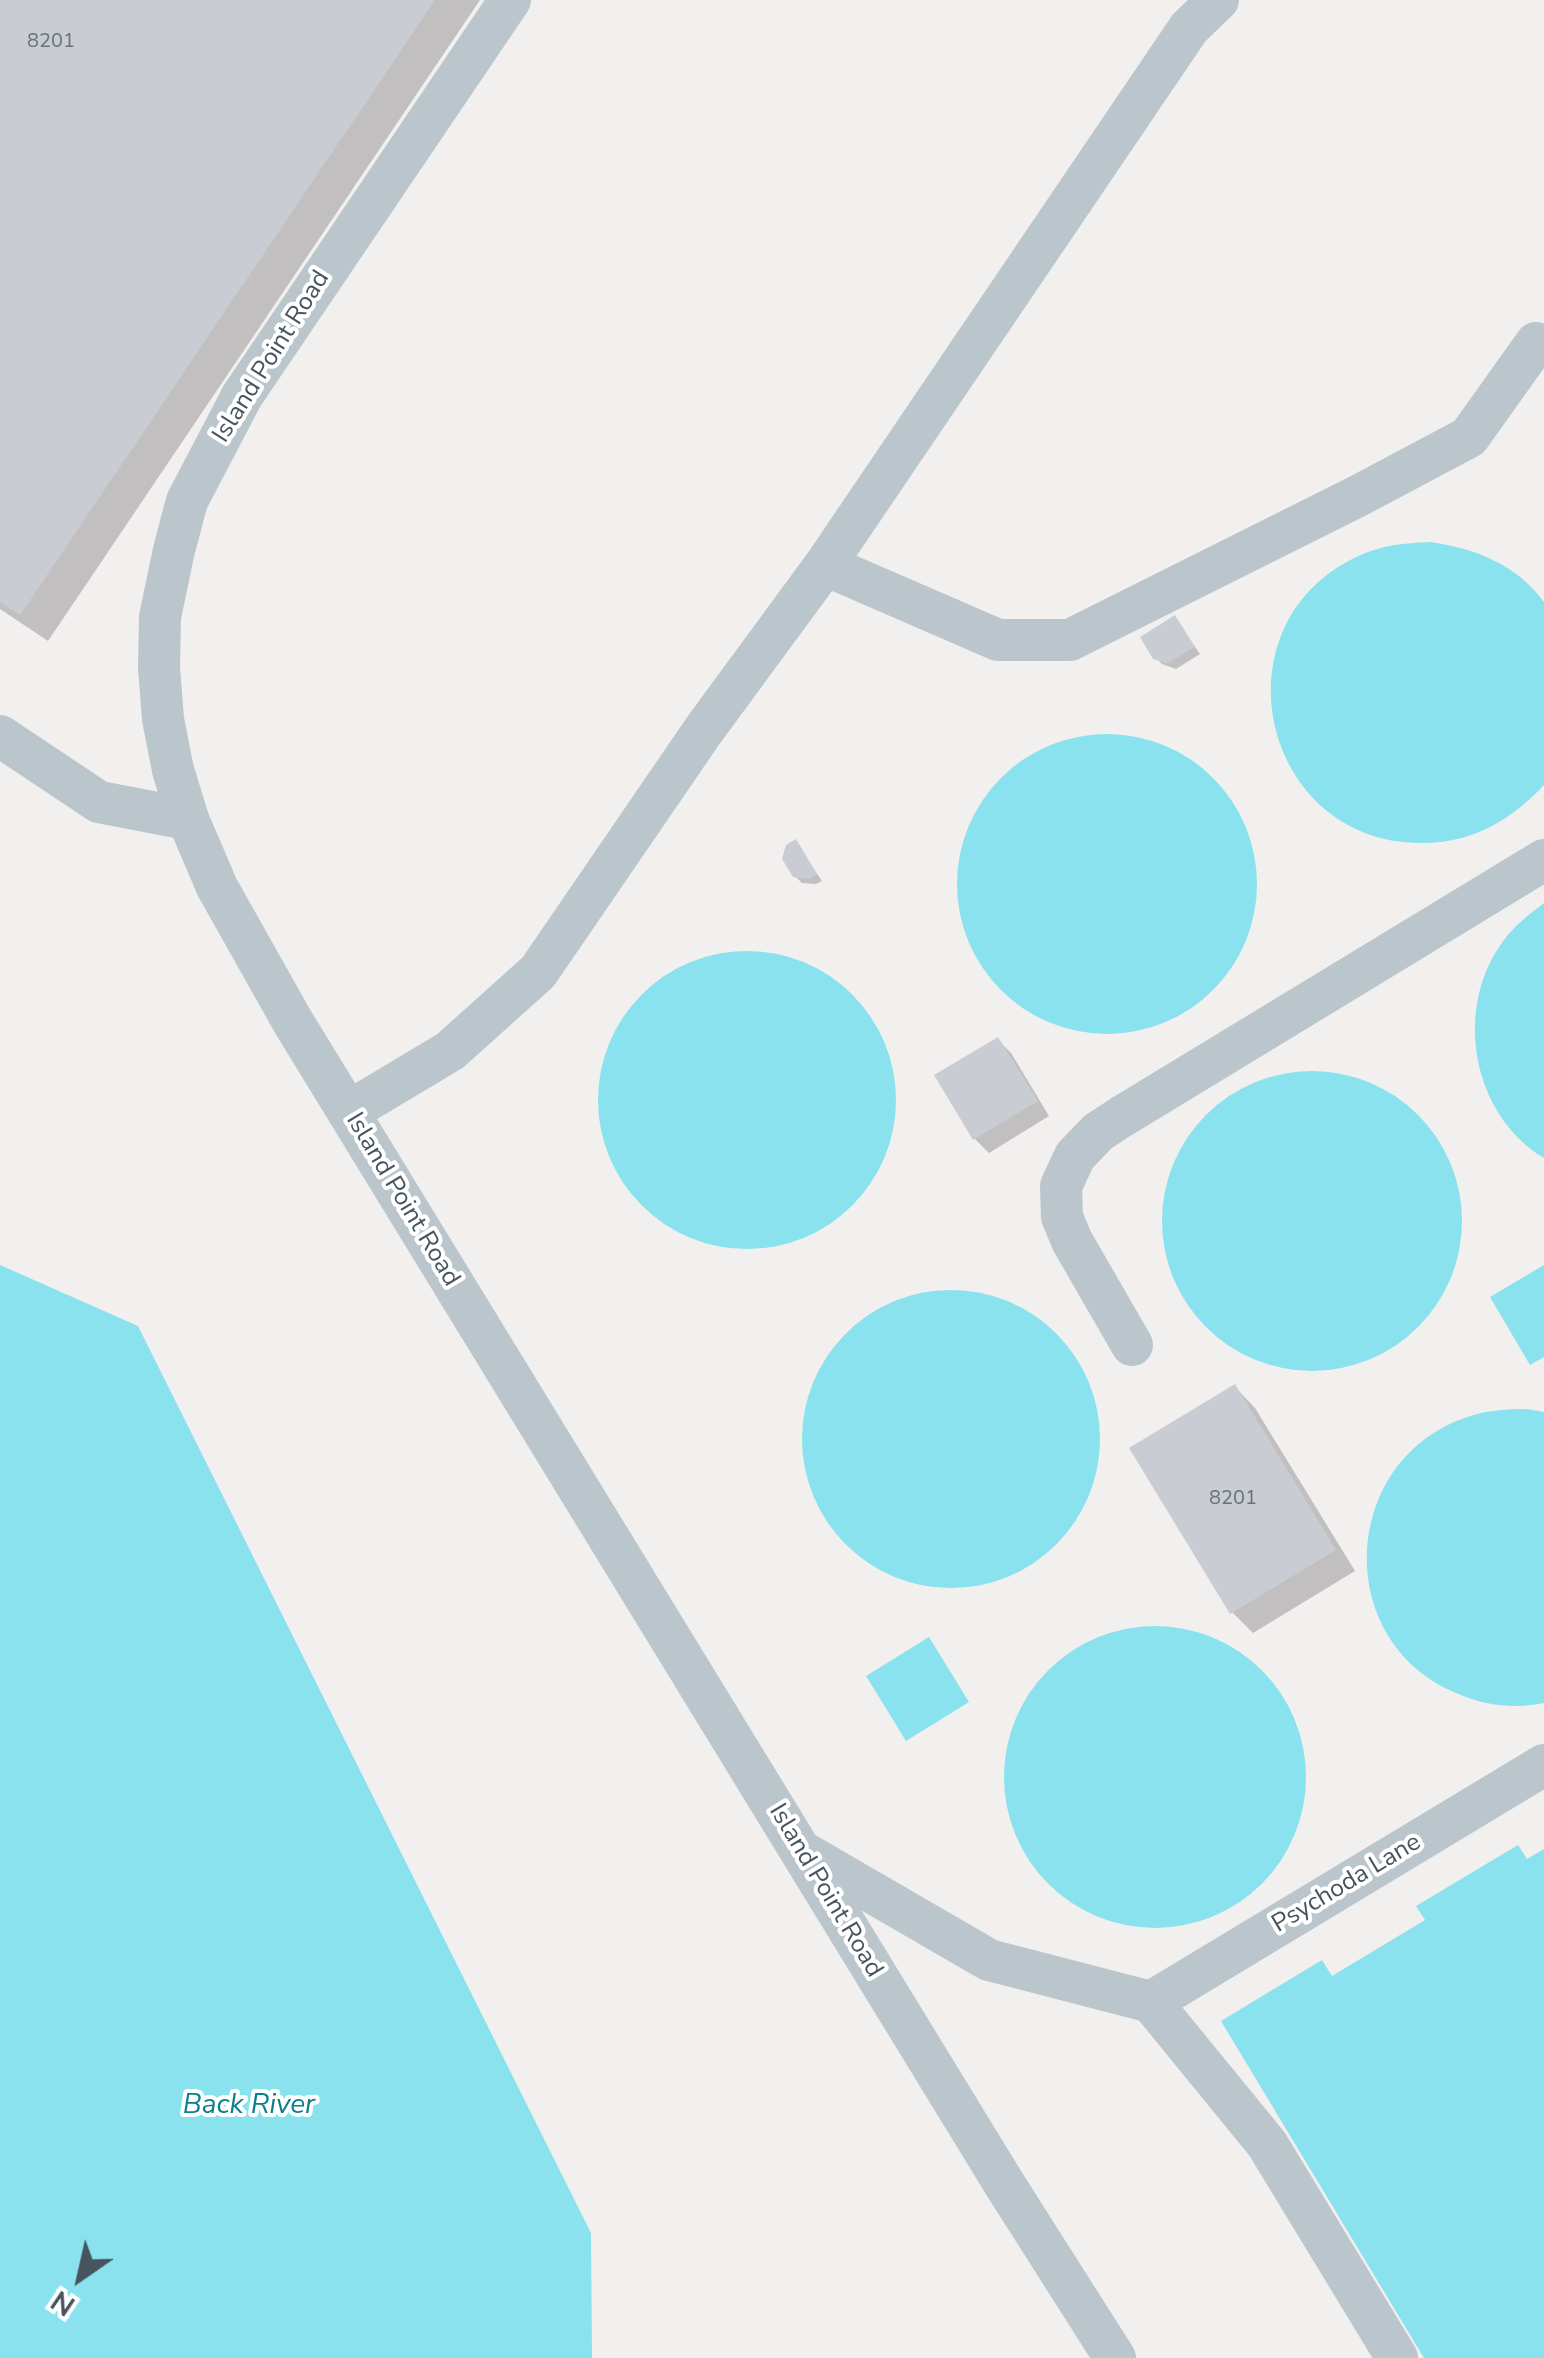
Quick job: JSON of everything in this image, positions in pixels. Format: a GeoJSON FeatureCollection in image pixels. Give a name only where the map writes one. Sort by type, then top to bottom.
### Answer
{"type":"FeatureCollection","features":[{"type":"Feature","properties":{"kind":"street","name":"Island Point Road"},"geometry":{"type":"LineString","coordinates":[[510,0],[242,396],[188,501],[160,617],[159,668],[172,770],[188,819],[218,887],[256,958],[1005,2185],[1115,2358]]}},
{"type":"Feature","properties":{"kind":"street"},"geometry":{"type":"LineString","coordinates":[[348,1112],[450,1051],[538,972],[704,730],[825,565],[1189,28],[1218,0]]}},
{"type":"Feature","properties":{"kind":"street"},"geometry":{"type":"LineString","coordinates":[[825,565],[998,640],[1070,640],[1470,436],[1536,343]]}},
{"type":"Feature","properties":{"kind":"street"},"geometry":{"type":"LineString","coordinates":[[0,736],[99,802],[188,819]]}},
{"type":"Feature","properties":{"kind":"street"},"geometry":{"type":"LineString","coordinates":[[1132,1346],[1072,1242],[1062,1216],[1062,1186],[1076,1156],[1098,1132],[1120,1117],[1544,860]]}},
{"type":"Feature","properties":{"kind":"street","name":"Psychoda Lane"},"geometry":{"type":"LineString","coordinates":[[1151,2002],[1544,1765]]}},
{"type":"Feature","properties":{"kind":"street"},"geometry":{"type":"LineString","coordinates":[[801,1852],[989,1960],[1151,2002],[1267,2144],[1396,2358]]}},
{"type":"Feature","properties":{"kind":"water"},"geometry":{"type":"Polygon","coordinates":[[[1431,542],[1494,560],[1521,578],[1544,602],[1544,785],[1490,827],[1460,838],[1425,843],[1368,834],[1322,807],[1291,767],[1274,720],[1272,670],[1287,622],[1320,581],[1371,551],[1431,542]]]}},
{"type":"Feature","properties":{"kind":"water"},"geometry":{"type":"Polygon","coordinates":[[[1107,734],[1164,745],[1213,778],[1246,827],[1257,884],[1246,941],[1213,990],[1164,1023],[1107,1034],[1050,1023],[1001,990],[968,941],[957,884],[968,827],[1001,778],[1050,745],[1107,734]]]}},
{"type":"Feature","properties":{"kind":"water"},"geometry":{"type":"Polygon","coordinates":[[[1544,903],[1544,1158],[1519,1139],[1500,1115],[1486,1087],[1475,1027],[1478,996],[1488,967],[1508,935],[1544,903]]]}},
{"type":"Feature","properties":{"kind":"water"},"geometry":{"type":"Polygon","coordinates":[[[747,951],[776,953],[804,962],[853,994],[885,1043],[894,1071],[894,1129],[885,1157],[853,1206],[804,1238],[776,1247],[747,1249],[718,1247],[690,1238],[641,1206],[609,1157],[600,1129],[598,1100],[600,1071],[609,1043],[641,994],[690,962],[718,953],[747,951]]]}},
{"type":"Feature","properties":{"kind":"water"},"geometry":{"type":"Polygon","coordinates":[[[1312,1071],[1341,1074],[1369,1083],[1395,1096],[1418,1115],[1437,1138],[1450,1164],[1459,1192],[1459,1250],[1450,1278],[1437,1304],[1418,1327],[1395,1346],[1369,1359],[1341,1368],[1312,1371],[1283,1368],[1255,1359],[1229,1346],[1206,1327],[1187,1304],[1174,1278],[1165,1250],[1162,1221],[1165,1192],[1174,1164],[1187,1138],[1206,1115],[1229,1096],[1255,1083],[1283,1074],[1312,1071]]]}},
{"type":"Feature","properties":{"kind":"water","name":"Back River"},"geometry":{"type":"Polygon","coordinates":[[[0,1265],[138,1326],[591,2233],[592,2358],[0,2358],[0,1265]]]}},
{"type":"Feature","properties":{"kind":"water"},"geometry":{"type":"Polygon","coordinates":[[[1544,1265],[1544,1357],[1530,1365],[1490,1297],[1544,1265]]]}},
{"type":"Feature","properties":{"kind":"water"},"geometry":{"type":"Polygon","coordinates":[[[951,1290],[980,1293],[1008,1302],[1034,1315],[1056,1334],[1075,1356],[1088,1382],[1097,1410],[1097,1468],[1088,1496],[1075,1522],[1056,1544],[1034,1563],[1008,1576],[980,1585],[951,1588],[922,1585],[894,1576],[868,1563],[846,1544],[827,1522],[814,1496],[805,1468],[802,1439],[805,1410],[814,1382],[827,1356],[846,1334],[868,1315],[894,1302],[922,1293],[951,1290]]]}},
{"type":"Feature","properties":{"kind":"water"},"geometry":{"type":"Polygon","coordinates":[[[1527,1409],[1544,1412],[1544,1703],[1502,1705],[1461,1695],[1419,1671],[1389,1638],[1372,1598],[1367,1554],[1374,1512],[1393,1472],[1424,1440],[1467,1417],[1527,1409]]]}},
{"type":"Feature","properties":{"kind":"water"},"geometry":{"type":"Polygon","coordinates":[[[1155,1626],[1185,1628],[1213,1637],[1262,1670],[1295,1719],[1304,1747],[1304,1807],[1295,1835],[1262,1884],[1213,1917],[1185,1926],[1155,1928],[1125,1926],[1097,1917],[1048,1884],[1015,1835],[1006,1807],[1004,1777],[1006,1747],[1015,1719],[1048,1670],[1097,1637],[1125,1628],[1155,1626]]]}},
{"type":"Feature","properties":{"kind":"water"},"geometry":{"type":"Polygon","coordinates":[[[929,1637],[969,1702],[906,1741],[866,1676],[929,1637]]]}},
{"type":"Feature","properties":{"kind":"water"},"geometry":{"type":"Polygon","coordinates":[[[1518,1845],[1527,1859],[1544,1849],[1544,2358],[1424,2358],[1221,2021],[1322,1960],[1332,1976],[1425,1920],[1416,1906],[1518,1845]]]}},
{"type":"Feature","properties":{"kind":"building"},"geometry":{"type":"Polygon","coordinates":[[[0,0],[435,0],[20,615],[0,602],[0,0]]]}},
{"type":"Feature","properties":{"kind":"building"},"geometry":{"type":"Polygon","coordinates":[[[1175,615],[1195,647],[1168,663],[1153,659],[1140,637],[1175,615]]]}},
{"type":"Feature","properties":{"kind":"building"},"geometry":{"type":"Polygon","coordinates":[[[796,839],[817,874],[809,879],[793,877],[782,859],[786,845],[796,839]]]}},
{"type":"Feature","properties":{"kind":"building"},"geometry":{"type":"Polygon","coordinates":[[[998,1037],[1038,1101],[973,1140],[934,1075],[998,1037]]]}},
{"type":"Feature","properties":{"kind":"building"},"geometry":{"type":"Polygon","coordinates":[[[1235,1384],[1336,1550],[1230,1614],[1129,1448],[1235,1384]]]}}]}
